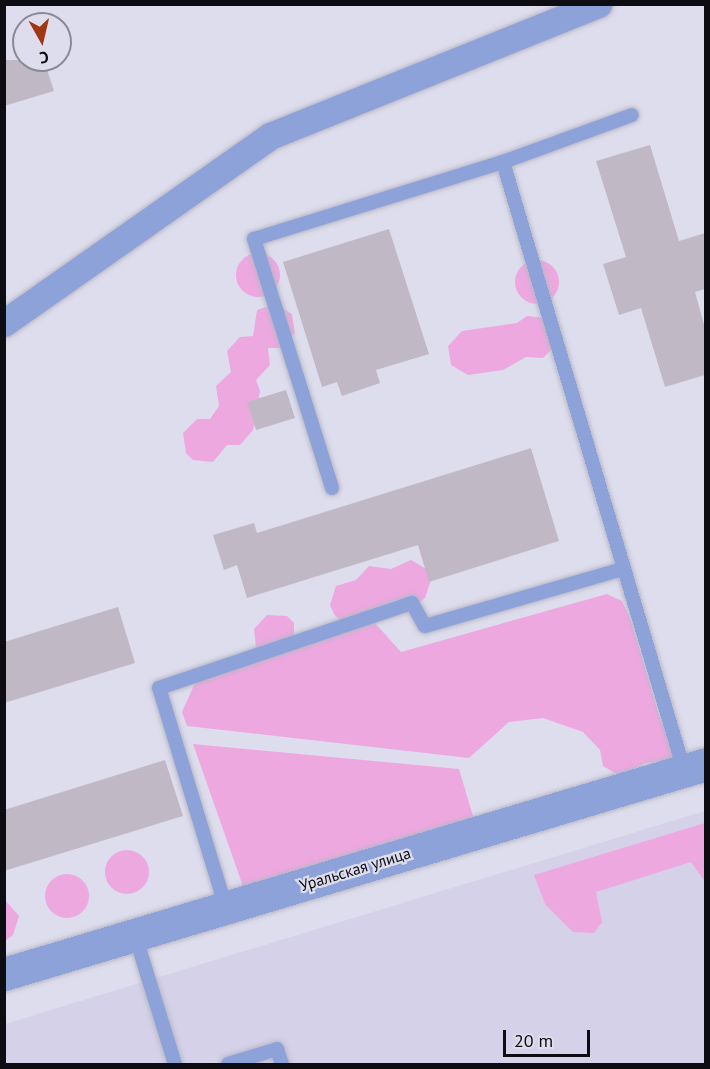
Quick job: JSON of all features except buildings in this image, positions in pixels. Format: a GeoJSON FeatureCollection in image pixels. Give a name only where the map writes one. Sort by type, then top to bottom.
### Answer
{"type":"FeatureCollection","features":[{"type":"Feature","properties":{"kind":"street"},"geometry":{"type":"LineString","coordinates":[[4,323],[270,136],[599,4]]}},
{"type":"Feature","properties":{"kind":"street","name":"Уральская улица"},"geometry":{"type":"LineString","coordinates":[[4,974],[695,767]]}},
{"type":"Feature","properties":{"kind":"lane"},"geometry":{"type":"LineString","coordinates":[[332,488],[254,239],[503,162],[632,115]]}},
{"type":"Feature","properties":{"kind":"lane"},"geometry":{"type":"LineString","coordinates":[[503,162],[623,568],[695,767]]}},
{"type":"Feature","properties":{"kind":"lane"},"geometry":{"type":"LineString","coordinates":[[225,908],[159,688],[412,603],[425,626],[623,568]]}},
{"type":"Feature","properties":{"kind":"lane"},"geometry":{"type":"LineString","coordinates":[[135,935],[175,1065]]}},
{"type":"Feature","properties":{"kind":"lane"},"geometry":{"type":"LineString","coordinates":[[228,1065],[277,1049],[282,1065]]}},
{"type":"Feature","properties":{"kind":"shaded area"},"geometry":{"type":"Polygon","coordinates":[[[258,253],[267,254],[274,259],[279,266],[279,284],[274,291],[267,296],[258,297],[249,296],[242,291],[237,284],[236,275],[237,266],[242,259],[249,254],[258,253]]]}},
{"type":"Feature","properties":{"kind":"shaded area"},"geometry":{"type":"Polygon","coordinates":[[[537,260],[546,261],[553,266],[558,273],[558,291],[553,298],[546,303],[537,304],[528,303],[521,298],[516,291],[515,282],[516,273],[521,266],[528,261],[537,260]]]}},
{"type":"Feature","properties":{"kind":"shaded area"},"geometry":{"type":"Polygon","coordinates":[[[275,304],[292,314],[295,333],[281,348],[268,348],[270,365],[256,380],[260,391],[253,430],[240,445],[227,445],[213,462],[193,460],[186,453],[183,433],[197,419],[210,419],[219,406],[216,386],[231,372],[227,351],[240,337],[253,336],[257,310],[275,304]]]}},
{"type":"Feature","properties":{"kind":"shaded area"},"geometry":{"type":"Polygon","coordinates":[[[527,316],[547,318],[557,344],[543,358],[526,357],[503,370],[468,375],[451,365],[448,346],[462,331],[517,323],[527,316]]]}},
{"type":"Feature","properties":{"kind":"shaded area"},"geometry":{"type":"Polygon","coordinates":[[[411,560],[428,570],[431,580],[425,598],[417,604],[395,600],[341,621],[334,614],[330,605],[336,586],[356,580],[369,566],[391,569],[411,560]]]}},
{"type":"Feature","properties":{"kind":"shaded area"},"geometry":{"type":"Polygon","coordinates":[[[607,594],[622,601],[630,618],[661,722],[677,750],[672,759],[645,763],[620,776],[603,766],[600,750],[583,732],[543,718],[509,722],[469,758],[187,726],[182,712],[195,683],[256,648],[254,629],[267,615],[287,616],[294,623],[294,649],[375,623],[401,652],[607,594]]]}},
{"type":"Feature","properties":{"kind":"shaded area"},"geometry":{"type":"Polygon","coordinates":[[[193,744],[459,769],[475,823],[245,892],[193,744]]]}},
{"type":"Feature","properties":{"kind":"shaded area"},"geometry":{"type":"Polygon","coordinates":[[[705,811],[705,1064],[5,1064],[5,1024],[705,811]]]}},
{"type":"Feature","properties":{"kind":"shaded area"},"geometry":{"type":"Polygon","coordinates":[[[705,823],[705,882],[691,862],[596,892],[602,922],[594,933],[573,932],[545,904],[534,875],[705,823]]]}},
{"type":"Feature","properties":{"kind":"shaded area"},"geometry":{"type":"Polygon","coordinates":[[[127,850],[136,851],[143,856],[148,863],[148,881],[143,888],[136,893],[127,894],[118,893],[111,888],[106,881],[105,872],[106,863],[111,856],[118,851],[127,850]]]}},
{"type":"Feature","properties":{"kind":"shaded area"},"geometry":{"type":"Polygon","coordinates":[[[67,874],[76,875],[83,880],[88,887],[88,905],[83,912],[76,917],[67,918],[58,917],[51,912],[46,905],[45,896],[46,887],[51,880],[58,875],[67,874]]]}},
{"type":"Feature","properties":{"kind":"shaded area"},"geometry":{"type":"Polygon","coordinates":[[[4,899],[19,916],[13,935],[5,941],[4,899]]]}}]}
